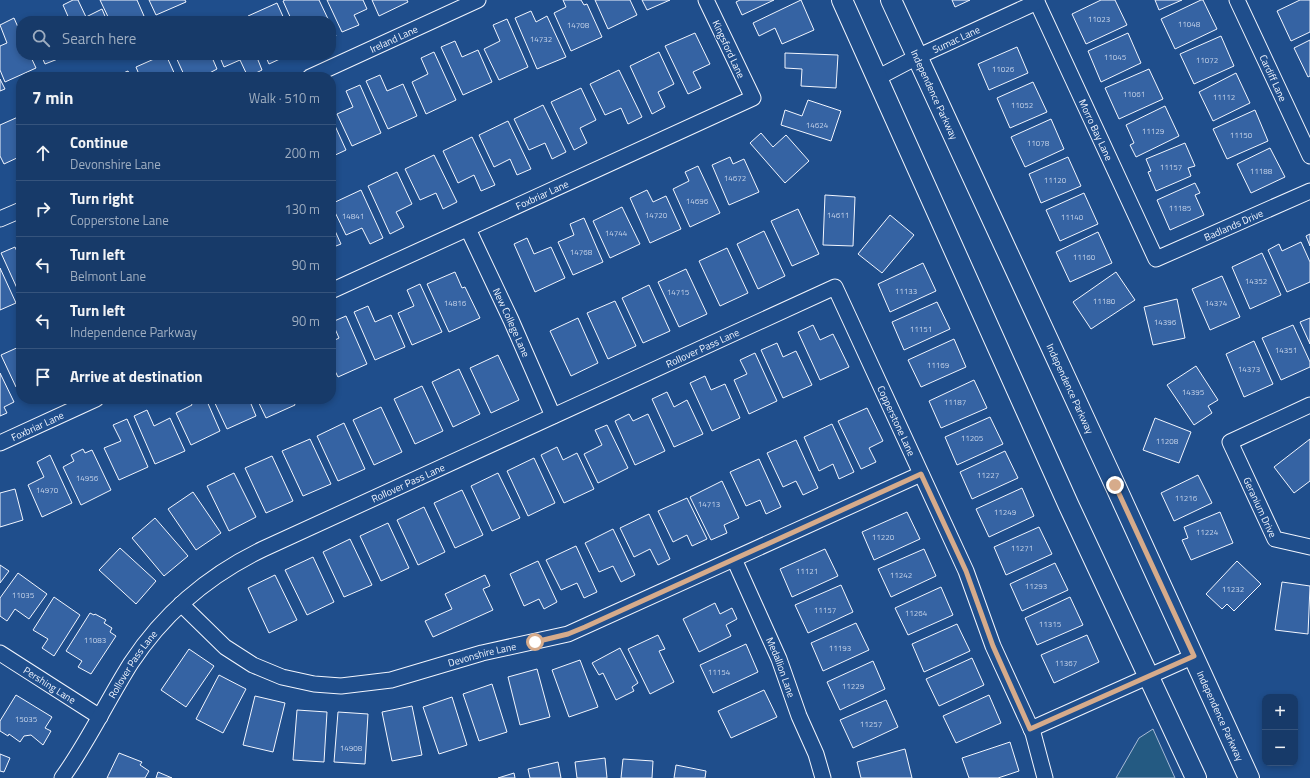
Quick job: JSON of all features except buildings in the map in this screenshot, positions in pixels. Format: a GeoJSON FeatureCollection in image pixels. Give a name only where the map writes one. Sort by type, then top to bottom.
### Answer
{"type":"FeatureCollection","features":[{"type":"Feature","properties":{"kind":"main road"},"geometry":{"type":"LineString","coordinates":[[842,0],[1069,506],[1196,778]]}},
{"type":"Feature","properties":{"kind":"main road","name":"Independence Parkway"},"geometry":{"type":"LineString","coordinates":[[891,0],[1249,778]]}},
{"type":"Feature","properties":{"kind":"street","name":"Ireland Lane"},"geometry":{"type":"LineString","coordinates":[[321,72],[478,0]]}},
{"type":"Feature","properties":{"kind":"street","name":"Kingsford Lane"},"geometry":{"type":"LineString","coordinates":[[706,0],[753,98]]}},
{"type":"Feature","properties":{"kind":"street","name":"Cardiff Lane"},"geometry":{"type":"LineString","coordinates":[[1237,0],[1310,156]]}},
{"type":"Feature","properties":{"kind":"street","name":"Sumac Lane"},"geometry":{"type":"LineString","coordinates":[[877,78],[917,57],[1036,1]]}},
{"type":"Feature","properties":{"kind":"street","name":"Morro Bay Lane"},"geometry":{"type":"LineString","coordinates":[[1036,1],[1156,259]]}},
{"type":"Feature","properties":{"kind":"street","name":"Foxbriar Lane"},"geometry":{"type":"LineString","coordinates":[[336,289],[753,98]]}},
{"type":"Feature","properties":{"kind":"street","name":"Badlands Drive"},"geometry":{"type":"LineString","coordinates":[[1156,259],[1310,191]]}},
{"type":"Feature","properties":{"kind":"street"},"geometry":{"type":"LineString","coordinates":[[0,219],[16,212]]}},
{"type":"Feature","properties":{"kind":"street","name":"New College Lane"},"geometry":{"type":"LineString","coordinates":[[468,229],[511,320],[553,416]]}},
{"type":"Feature","properties":{"kind":"street","name":"Rollover Pass Lane"},"geometry":{"type":"LineString","coordinates":[[62,778],[142,648],[181,604],[212,579],[245,558],[836,287]]}},
{"type":"Feature","properties":{"kind":"street","name":"Copperstone Lane"},"geometry":{"type":"LineString","coordinates":[[836,287],[966,571],[993,646],[1038,747],[1045,778]]}},
{"type":"Feature","properties":{"kind":"street","name":"Foxbriar Lane"},"geometry":{"type":"LineString","coordinates":[[0,443],[85,404]]}},
{"type":"Feature","properties":{"kind":"street","name":"Geranium Drive"},"geometry":{"type":"LineString","coordinates":[[1310,405],[1230,442],[1275,540],[1310,547]]}},
{"type":"Feature","properties":{"kind":"street","name":"Devonshire Lane"},"geometry":{"type":"LineString","coordinates":[[181,604],[213,637],[238,656],[253,665],[298,681],[327,685],[354,685],[410,676],[482,653],[568,634],[921,474]]}},
{"type":"Feature","properties":{"kind":"street","name":"Medallion Lane"},"geometry":{"type":"LineString","coordinates":[[734,559],[780,659],[800,716],[816,754],[823,778]]}},
{"type":"Feature","properties":{"kind":"street","name":"Pershing Lane"},"geometry":{"type":"LineString","coordinates":[[0,653],[100,717]]}},
{"type":"Feature","properties":{"kind":"street"},"geometry":{"type":"LineString","coordinates":[[1030,729],[1194,656]]}},
{"type":"Feature","properties":{"kind":"shaded area"},"geometry":{"type":"Polygon","coordinates":[[[1153,729],[1175,778],[1116,778],[1139,738],[1153,729]]]}},
{"type":"Feature","properties":{"kind":"route"},"geometry":{"type":"LineString","coordinates":[[535,642],[552,639],[585,627],[921,474],[966,571],[985,627],[1030,729],[1194,656],[1115,485]]}}]}
